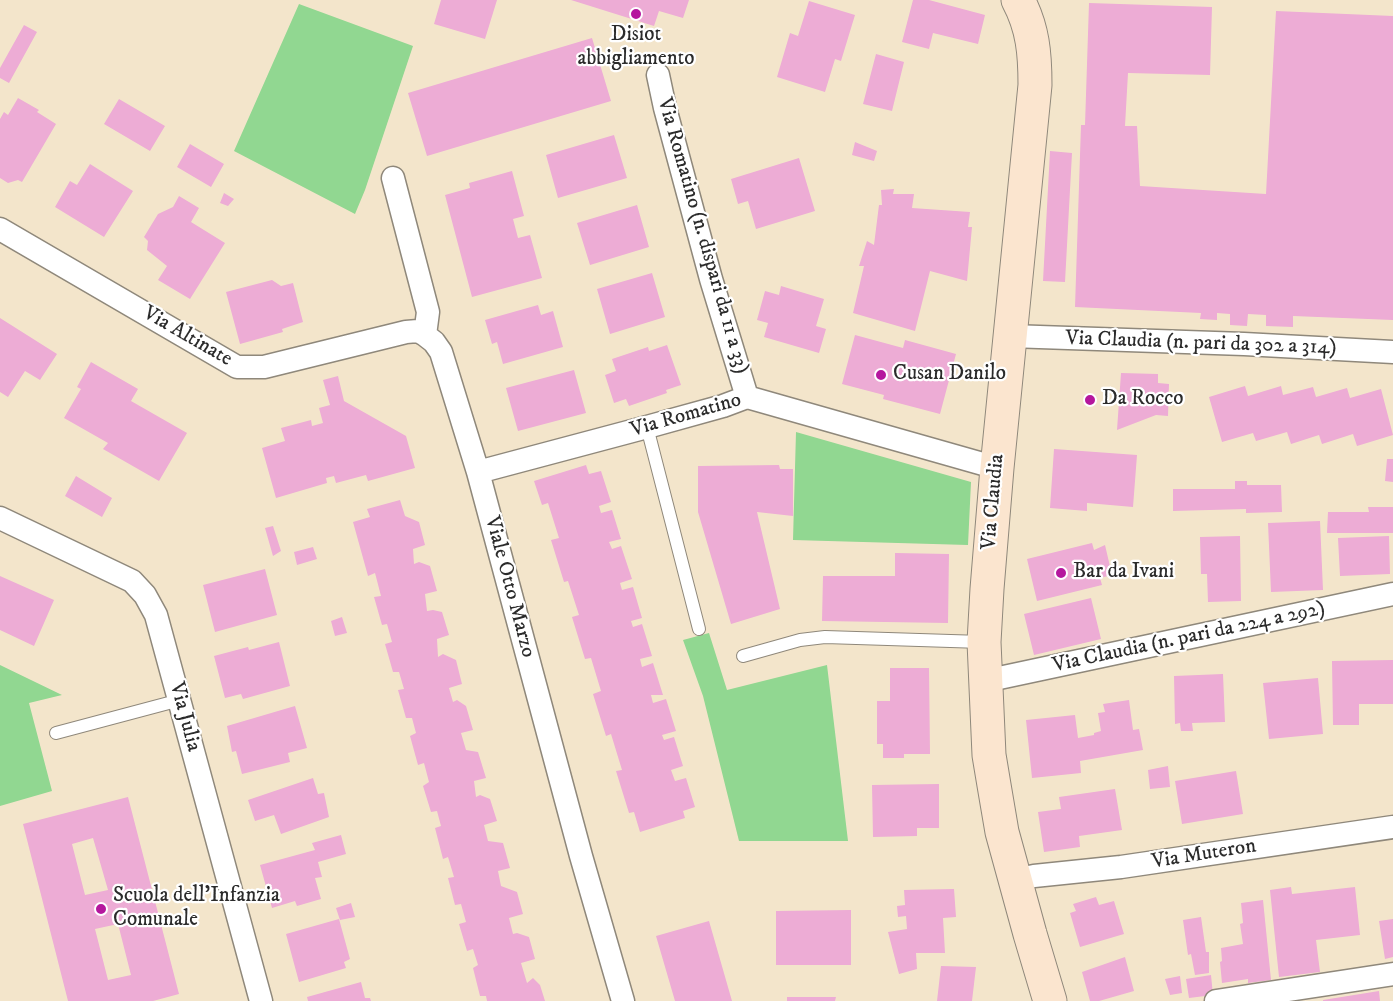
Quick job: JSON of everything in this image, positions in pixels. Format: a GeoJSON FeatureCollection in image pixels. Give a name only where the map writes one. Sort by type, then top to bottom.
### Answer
{"type":"FeatureCollection","features":[{"type":"Feature","properties":{"kind":"street","name":"Via Claudia"},"geometry":{"type":"LineString","coordinates":[[1018,0],[1032,33],[1035,74],[987,589],[984,642],[985,681],[989,755],[1002,832],[1050,1001]]}},
{"type":"Feature","properties":{"kind":"street","name":"Via Romatino (n. dispari da 11 a 33)"},"geometry":{"type":"LineString","coordinates":[[658,75],[664,108],[711,279],[747,397]]}},
{"type":"Feature","properties":{"kind":"street"},"geometry":{"type":"LineString","coordinates":[[393,178],[428,312],[425,335]]}},
{"type":"Feature","properties":{"kind":"street","name":"Via Altinate"},"geometry":{"type":"LineString","coordinates":[[0,229],[237,367],[264,368],[406,333],[418,331],[425,335]]}},
{"type":"Feature","properties":{"kind":"street","name":"Viale Otto Marzo"},"geometry":{"type":"LineString","coordinates":[[425,335],[441,352],[478,472],[620,1000]]}},
{"type":"Feature","properties":{"kind":"street","name":"Via Claudia (n. pari da 302 a 314)"},"geometry":{"type":"LineString","coordinates":[[1010,336],[1393,352]]}},
{"type":"Feature","properties":{"kind":"street","name":"Via Romatino"},"geometry":{"type":"LineString","coordinates":[[478,472],[723,406],[747,397],[997,468]]}},
{"type":"Feature","properties":{"kind":"street","name":"Via Julia"},"geometry":{"type":"LineString","coordinates":[[0,518],[132,581],[146,595],[156,615],[261,1001]]}},
{"type":"Feature","properties":{"kind":"street","name":"Via Claudia (n. pari da 224 a 292)"},"geometry":{"type":"LineString","coordinates":[[985,681],[1393,594]]}},
{"type":"Feature","properties":{"kind":"street","name":"Via Muteron"},"geometry":{"type":"LineString","coordinates":[[1015,880],[1121,867],[1393,827]]}},
{"type":"Feature","properties":{"kind":"street"},"geometry":{"type":"LineString","coordinates":[[1216,1001],[1393,974]]}},
{"type":"Feature","properties":{"kind":"lane"},"geometry":{"type":"LineString","coordinates":[[647,427],[699,629]]}},
{"type":"Feature","properties":{"kind":"lane"},"geometry":{"type":"LineString","coordinates":[[743,656],[800,640],[825,637],[984,642]]}},
{"type":"Feature","properties":{"kind":"lane"},"geometry":{"type":"LineString","coordinates":[[56,733],[180,700]]}},
{"type":"Feature","properties":{"kind":"green space"},"geometry":{"type":"Polygon","coordinates":[[[299,4],[413,46],[355,214],[234,151],[299,4]]]}},
{"type":"Feature","properties":{"kind":"green space"},"geometry":{"type":"Polygon","coordinates":[[[796,432],[971,482],[968,545],[793,540],[796,432]]]}},
{"type":"Feature","properties":{"kind":"green space"},"geometry":{"type":"Polygon","coordinates":[[[709,633],[727,690],[827,665],[848,841],[739,841],[703,696],[683,640],[709,633]]]}},
{"type":"Feature","properties":{"kind":"green space"},"geometry":{"type":"Polygon","coordinates":[[[0,665],[62,695],[29,703],[52,791],[0,806],[0,665]]]}},
{"type":"Feature","properties":{"kind":"building"},"geometry":{"type":"Polygon","coordinates":[[[441,0],[497,0],[485,39],[434,24],[441,0]]]}},
{"type":"Feature","properties":{"kind":"building","name":"Disiot abbigliamento"},"geometry":{"type":"Polygon","coordinates":[[[571,0],[689,0],[683,18],[659,11],[654,26],[571,0]]]}},
{"type":"Feature","properties":{"kind":"building"},"geometry":{"type":"Polygon","coordinates":[[[913,0],[929,0],[985,15],[978,44],[933,33],[929,49],[902,42],[913,0]]]}},
{"type":"Feature","properties":{"kind":"building"},"geometry":{"type":"Polygon","coordinates":[[[809,1],[855,15],[841,61],[835,59],[825,92],[777,77],[790,33],[798,36],[809,1]]]}},
{"type":"Feature","properties":{"kind":"building"},"geometry":{"type":"Polygon","coordinates":[[[1089,3],[1212,7],[1210,75],[1128,73],[1125,126],[1137,126],[1140,186],[1266,194],[1276,11],[1393,16],[1393,320],[1293,316],[1293,327],[1266,326],[1266,315],[1248,314],[1247,326],[1230,325],[1230,314],[1217,313],[1217,320],[1200,319],[1201,313],[1075,307],[1081,125],[1085,125],[1089,3]]]}},
{"type":"Feature","properties":{"kind":"building"},"geometry":{"type":"Polygon","coordinates":[[[24,25],[37,32],[9,83],[0,78],[0,68],[24,25]]]}},
{"type":"Feature","properties":{"kind":"building"},"geometry":{"type":"Polygon","coordinates":[[[592,38],[611,101],[427,156],[408,93],[592,38]]]}},
{"type":"Feature","properties":{"kind":"building"},"geometry":{"type":"Polygon","coordinates":[[[876,54],[904,62],[892,111],[863,104],[876,54]]]}},
{"type":"Feature","properties":{"kind":"building"},"geometry":{"type":"Polygon","coordinates":[[[18,98],[39,110],[37,112],[56,124],[22,182],[18,180],[8,183],[0,178],[0,119],[4,112],[8,115],[18,98]]]}},
{"type":"Feature","properties":{"kind":"building"},"geometry":{"type":"Polygon","coordinates":[[[119,99],[165,126],[150,151],[104,124],[119,99]]]}},
{"type":"Feature","properties":{"kind":"building"},"geometry":{"type":"Polygon","coordinates":[[[614,135],[627,178],[558,198],[546,155],[614,135]]]}},
{"type":"Feature","properties":{"kind":"building"},"geometry":{"type":"Polygon","coordinates":[[[855,142],[877,151],[874,161],[852,155],[855,142]]]}},
{"type":"Feature","properties":{"kind":"building"},"geometry":{"type":"Polygon","coordinates":[[[190,144],[224,164],[211,187],[177,167],[190,144]]]}},
{"type":"Feature","properties":{"kind":"building"},"geometry":{"type":"Polygon","coordinates":[[[1050,151],[1072,153],[1065,282],[1043,281],[1050,151]]]}},
{"type":"Feature","properties":{"kind":"building"},"geometry":{"type":"Polygon","coordinates":[[[799,158],[815,211],[756,229],[748,201],[738,204],[731,179],[799,158]]]}},
{"type":"Feature","properties":{"kind":"building"},"geometry":{"type":"Polygon","coordinates":[[[90,164],[133,191],[104,237],[55,207],[70,181],[77,185],[90,164]]]}},
{"type":"Feature","properties":{"kind":"building"},"geometry":{"type":"Polygon","coordinates":[[[512,171],[524,216],[513,219],[518,238],[530,235],[542,278],[472,297],[445,195],[470,188],[469,183],[512,171]]]}},
{"type":"Feature","properties":{"kind":"building"},"geometry":{"type":"Polygon","coordinates":[[[894,189],[893,194],[914,194],[912,208],[970,212],[968,227],[972,227],[967,281],[930,271],[915,331],[853,313],[864,266],[859,266],[867,241],[874,245],[879,205],[882,205],[881,190],[894,189]]]}},
{"type":"Feature","properties":{"kind":"building"},"geometry":{"type":"Polygon","coordinates":[[[224,193],[234,199],[228,206],[220,203],[224,193]]]}},
{"type":"Feature","properties":{"kind":"building"},"geometry":{"type":"Polygon","coordinates":[[[179,196],[199,208],[191,222],[225,243],[190,299],[158,280],[167,266],[147,250],[148,241],[144,237],[158,214],[173,207],[179,196]]]}},
{"type":"Feature","properties":{"kind":"building"},"geometry":{"type":"Polygon","coordinates":[[[637,205],[649,247],[590,265],[577,223],[637,205]]]}},
{"type":"Feature","properties":{"kind":"building"},"geometry":{"type":"Polygon","coordinates":[[[652,273],[665,317],[610,334],[597,289],[652,273]]]}},
{"type":"Feature","properties":{"kind":"building"},"geometry":{"type":"Polygon","coordinates":[[[272,280],[281,286],[293,283],[303,322],[282,329],[283,332],[240,344],[226,292],[272,280]]]}},
{"type":"Feature","properties":{"kind":"building"},"geometry":{"type":"Polygon","coordinates":[[[781,286],[824,299],[816,326],[826,329],[819,353],[764,337],[768,323],[757,320],[765,291],[779,295],[781,286]]]}},
{"type":"Feature","properties":{"kind":"building"},"geometry":{"type":"Polygon","coordinates":[[[538,305],[541,315],[553,311],[563,347],[503,364],[497,342],[492,344],[485,320],[538,305]]]}},
{"type":"Feature","properties":{"kind":"building"},"geometry":{"type":"Polygon","coordinates":[[[0,318],[57,354],[40,380],[25,371],[8,397],[0,392],[0,318]]]}},
{"type":"Feature","properties":{"kind":"building"},"geometry":{"type":"Polygon","coordinates":[[[855,335],[903,348],[905,340],[956,354],[940,414],[883,399],[884,395],[842,384],[855,335]]]}},
{"type":"Feature","properties":{"kind":"building"},"geometry":{"type":"Polygon","coordinates":[[[667,345],[681,385],[666,390],[667,393],[629,406],[626,399],[614,403],[605,375],[616,371],[612,359],[648,347],[649,351],[667,345]]]}},
{"type":"Feature","properties":{"kind":"building"},"geometry":{"type":"Polygon","coordinates":[[[91,362],[138,389],[131,401],[187,433],[159,481],[103,449],[108,443],[64,418],[81,389],[77,387],[91,362]]]}},
{"type":"Feature","properties":{"kind":"building"},"geometry":{"type":"Polygon","coordinates":[[[574,370],[586,413],[518,431],[506,388],[574,370]]]}},
{"type":"Feature","properties":{"kind":"building"},"geometry":{"type":"Polygon","coordinates":[[[1121,373],[1158,374],[1158,383],[1169,384],[1168,416],[1156,415],[1117,430],[1121,373]]]}},
{"type":"Feature","properties":{"kind":"building"},"geometry":{"type":"Polygon","coordinates":[[[338,376],[344,401],[406,436],[415,468],[368,481],[366,475],[336,483],[334,476],[326,478],[327,483],[276,498],[262,448],[285,441],[281,428],[311,420],[312,426],[323,423],[319,408],[330,405],[323,380],[338,376]]]}},
{"type":"Feature","properties":{"kind":"building"},"geometry":{"type":"Polygon","coordinates":[[[1245,386],[1248,396],[1281,386],[1283,395],[1313,387],[1316,397],[1347,388],[1350,398],[1381,389],[1393,435],[1357,446],[1353,434],[1322,444],[1319,435],[1291,444],[1287,432],[1256,441],[1253,433],[1222,442],[1209,397],[1245,386]]]}},
{"type":"Feature","properties":{"kind":"building"},"geometry":{"type":"Polygon","coordinates":[[[1054,449],[1137,455],[1133,507],[1087,503],[1087,511],[1050,508],[1054,449]]]}},
{"type":"Feature","properties":{"kind":"building"},"geometry":{"type":"Polygon","coordinates":[[[1387,459],[1393,459],[1393,482],[1385,481],[1387,459]]]}},
{"type":"Feature","properties":{"kind":"building"},"geometry":{"type":"Polygon","coordinates":[[[586,465],[589,474],[601,471],[611,502],[599,506],[601,513],[612,510],[621,539],[609,542],[612,549],[621,546],[632,579],[620,583],[622,590],[633,587],[642,618],[631,621],[633,627],[642,624],[652,656],[640,659],[642,667],[653,663],[663,695],[651,695],[653,703],[666,699],[676,731],[662,735],[664,740],[674,737],[683,766],[671,770],[675,781],[686,778],[695,807],[683,811],[685,818],[640,832],[634,812],[629,813],[616,771],[622,770],[611,734],[606,736],[593,694],[601,691],[591,658],[585,659],[572,617],[579,615],[568,581],[564,582],[551,540],[559,538],[548,503],[542,505],[534,481],[586,465]]]}},
{"type":"Feature","properties":{"kind":"building"},"geometry":{"type":"Polygon","coordinates":[[[779,465],[780,469],[793,469],[793,516],[757,512],[780,609],[731,624],[698,512],[698,466],[779,465]]]}},
{"type":"Feature","properties":{"kind":"building"},"geometry":{"type":"Polygon","coordinates":[[[76,476],[112,498],[102,517],[65,496],[76,476]]]}},
{"type":"Feature","properties":{"kind":"building"},"geometry":{"type":"Polygon","coordinates":[[[1235,481],[1247,481],[1247,485],[1281,485],[1282,512],[1246,513],[1246,509],[1173,511],[1173,489],[1235,489],[1235,481]]]}},
{"type":"Feature","properties":{"kind":"building"},"geometry":{"type":"Polygon","coordinates":[[[400,500],[405,516],[419,522],[425,545],[413,549],[414,564],[419,562],[430,566],[437,591],[425,594],[427,611],[442,612],[449,635],[437,639],[438,657],[443,654],[456,660],[462,684],[449,688],[453,702],[457,700],[466,706],[473,730],[461,733],[466,750],[478,752],[486,778],[474,781],[476,797],[480,795],[490,799],[497,821],[484,825],[488,841],[503,843],[510,868],[498,871],[501,886],[517,892],[523,914],[509,918],[513,934],[529,937],[535,959],[521,963],[527,983],[533,978],[540,985],[545,1001],[487,1001],[486,996],[480,996],[473,968],[478,965],[473,949],[467,951],[459,924],[466,922],[461,904],[455,905],[448,878],[454,877],[448,857],[443,859],[435,828],[441,826],[437,811],[431,812],[423,786],[429,782],[424,763],[418,765],[410,736],[416,733],[412,718],[406,718],[398,690],[404,689],[399,672],[393,672],[385,644],[392,642],[387,624],[382,625],[374,597],[381,596],[375,573],[368,576],[353,522],[370,517],[367,509],[400,500]]]}},
{"type":"Feature","properties":{"kind":"building"},"geometry":{"type":"Polygon","coordinates":[[[1368,507],[1393,507],[1393,533],[1327,533],[1328,512],[1369,512],[1368,507]]]}},
{"type":"Feature","properties":{"kind":"building"},"geometry":{"type":"Polygon","coordinates":[[[1320,521],[1323,590],[1271,592],[1268,523],[1320,521]]]}},
{"type":"Feature","properties":{"kind":"building"},"geometry":{"type":"Polygon","coordinates":[[[273,526],[281,551],[273,556],[265,528],[273,526]]]}},
{"type":"Feature","properties":{"kind":"building"},"geometry":{"type":"Polygon","coordinates":[[[1240,536],[1241,601],[1208,602],[1207,574],[1201,574],[1200,537],[1240,536]]]}},
{"type":"Feature","properties":{"kind":"building"},"geometry":{"type":"Polygon","coordinates":[[[1389,536],[1390,574],[1340,576],[1338,538],[1389,536]]]}},
{"type":"Feature","properties":{"kind":"building"},"geometry":{"type":"Polygon","coordinates":[[[1092,543],[1094,550],[1105,545],[1112,575],[1100,578],[1102,585],[1037,601],[1027,559],[1092,543]]]}},
{"type":"Feature","properties":{"kind":"building"},"geometry":{"type":"Polygon","coordinates":[[[313,547],[317,559],[297,565],[294,552],[313,547]]]}},
{"type":"Feature","properties":{"kind":"building"},"geometry":{"type":"Polygon","coordinates":[[[895,553],[949,554],[948,623],[822,621],[823,576],[895,576],[895,553]]]}},
{"type":"Feature","properties":{"kind":"building"},"geometry":{"type":"Polygon","coordinates":[[[265,569],[277,615],[215,632],[203,585],[265,569]]]}},
{"type":"Feature","properties":{"kind":"building"},"geometry":{"type":"Polygon","coordinates":[[[0,576],[54,600],[34,646],[0,630],[0,576]]]}},
{"type":"Feature","properties":{"kind":"building"},"geometry":{"type":"Polygon","coordinates":[[[1091,598],[1101,639],[1034,655],[1024,614],[1091,598]]]}},
{"type":"Feature","properties":{"kind":"building"},"geometry":{"type":"Polygon","coordinates":[[[342,617],[347,633],[335,636],[331,621],[342,617]]]}},
{"type":"Feature","properties":{"kind":"building"},"geometry":{"type":"Polygon","coordinates":[[[279,642],[290,686],[243,699],[241,694],[225,698],[214,656],[279,642]]]}},
{"type":"Feature","properties":{"kind":"building"},"geometry":{"type":"Polygon","coordinates":[[[1393,660],[1393,704],[1359,704],[1359,725],[1333,725],[1332,661],[1393,660]]]}},
{"type":"Feature","properties":{"kind":"building"},"geometry":{"type":"Polygon","coordinates":[[[890,668],[929,668],[930,754],[904,754],[904,758],[883,758],[883,744],[877,744],[877,701],[890,701],[890,668]]]}},
{"type":"Feature","properties":{"kind":"building"},"geometry":{"type":"Polygon","coordinates":[[[1223,674],[1225,722],[1192,723],[1193,731],[1181,731],[1180,723],[1175,724],[1174,676],[1223,674]]]}},
{"type":"Feature","properties":{"kind":"building"},"geometry":{"type":"Polygon","coordinates":[[[1318,678],[1323,734],[1269,739],[1263,683],[1318,678]]]}},
{"type":"Feature","properties":{"kind":"building"},"geometry":{"type":"Polygon","coordinates":[[[1129,700],[1133,730],[1139,729],[1143,750],[1080,761],[1081,773],[1032,778],[1026,720],[1075,715],[1078,738],[1094,735],[1101,731],[1098,713],[1105,712],[1103,704],[1129,700]]]}},
{"type":"Feature","properties":{"kind":"building"},"geometry":{"type":"Polygon","coordinates":[[[295,706],[307,748],[288,753],[290,762],[242,774],[236,751],[232,752],[227,726],[295,706]]]}},
{"type":"Feature","properties":{"kind":"building"},"geometry":{"type":"Polygon","coordinates":[[[1168,766],[1170,787],[1150,789],[1148,770],[1168,766]]]}},
{"type":"Feature","properties":{"kind":"building"},"geometry":{"type":"Polygon","coordinates":[[[1236,771],[1243,814],[1182,824],[1175,781],[1236,771]]]}},
{"type":"Feature","properties":{"kind":"building"},"geometry":{"type":"Polygon","coordinates":[[[313,778],[318,794],[324,793],[329,817],[281,834],[274,815],[255,821],[248,800],[313,778]]]}},
{"type":"Feature","properties":{"kind":"building"},"geometry":{"type":"Polygon","coordinates":[[[939,784],[939,828],[917,828],[917,836],[873,837],[872,785],[939,784]]]}},
{"type":"Feature","properties":{"kind":"building"},"geometry":{"type":"Polygon","coordinates":[[[1115,789],[1122,830],[1079,836],[1080,847],[1044,852],[1038,812],[1061,809],[1059,797],[1115,789]]]}},
{"type":"Feature","properties":{"kind":"building","name":"Scuola dell'Infanzia Comunale"},"geometry":{"type":"Polygon","coordinates":[[[128,797],[179,994],[153,1001],[68,1001],[23,824],[128,797]],[[93,838],[72,844],[85,895],[108,890],[93,838]],[[118,924],[95,929],[108,980],[131,975],[118,924]]]}},
{"type":"Feature","properties":{"kind":"building"},"geometry":{"type":"Polygon","coordinates":[[[341,835],[346,854],[318,862],[322,877],[315,878],[321,899],[297,906],[295,901],[272,908],[260,865],[315,850],[312,843],[341,835]]]}},
{"type":"Feature","properties":{"kind":"building"},"geometry":{"type":"Polygon","coordinates":[[[1291,887],[1292,894],[1355,887],[1360,935],[1316,940],[1320,972],[1279,977],[1270,890],[1291,887]]]}},
{"type":"Feature","properties":{"kind":"building"},"geometry":{"type":"Polygon","coordinates":[[[954,889],[956,917],[943,918],[945,953],[916,953],[917,969],[899,974],[888,932],[907,929],[906,916],[898,917],[897,906],[905,905],[904,890],[954,889]]]}},
{"type":"Feature","properties":{"kind":"building"},"geometry":{"type":"Polygon","coordinates":[[[1096,897],[1099,905],[1114,901],[1124,934],[1080,947],[1070,913],[1076,911],[1073,904],[1096,897]]]}},
{"type":"Feature","properties":{"kind":"building"},"geometry":{"type":"Polygon","coordinates":[[[1263,900],[1271,980],[1248,983],[1248,979],[1222,983],[1221,948],[1243,944],[1240,924],[1243,923],[1241,903],[1263,900]]]}},
{"type":"Feature","properties":{"kind":"building"},"geometry":{"type":"Polygon","coordinates":[[[351,903],[355,917],[340,920],[336,908],[351,903]]]}},
{"type":"Feature","properties":{"kind":"building"},"geometry":{"type":"Polygon","coordinates":[[[851,910],[851,965],[776,965],[776,911],[851,910]]]}},
{"type":"Feature","properties":{"kind":"building"},"geometry":{"type":"Polygon","coordinates":[[[1201,917],[1206,952],[1209,952],[1209,973],[1195,975],[1191,954],[1188,955],[1183,920],[1201,917]]]}},
{"type":"Feature","properties":{"kind":"building"},"geometry":{"type":"Polygon","coordinates":[[[339,919],[350,959],[344,962],[346,968],[299,982],[286,934],[339,919]]]}},
{"type":"Feature","properties":{"kind":"building"},"geometry":{"type":"Polygon","coordinates":[[[1393,919],[1393,957],[1385,959],[1379,921],[1393,919]]]}},
{"type":"Feature","properties":{"kind":"building"},"geometry":{"type":"Polygon","coordinates":[[[709,921],[732,1001],[675,1001],[656,936],[709,921]]]}},
{"type":"Feature","properties":{"kind":"building"},"geometry":{"type":"Polygon","coordinates":[[[1125,957],[1134,991],[1099,1001],[1090,1001],[1082,972],[1125,957]]]}},
{"type":"Feature","properties":{"kind":"building"},"geometry":{"type":"Polygon","coordinates":[[[941,966],[976,967],[972,1001],[937,1001],[941,966]]]}},
{"type":"Feature","properties":{"kind":"building"},"geometry":{"type":"Polygon","coordinates":[[[1211,975],[1213,995],[1189,998],[1186,979],[1211,975]]]}},
{"type":"Feature","properties":{"kind":"building"},"geometry":{"type":"Polygon","coordinates":[[[1180,976],[1182,993],[1170,995],[1165,979],[1180,976]]]}},
{"type":"Feature","properties":{"kind":"building"},"geometry":{"type":"Polygon","coordinates":[[[361,982],[365,998],[370,998],[371,1001],[308,1001],[307,997],[361,982]]]}},
{"type":"Feature","properties":{"kind":"building"},"geometry":{"type":"Polygon","coordinates":[[[1379,991],[1380,1001],[1323,1001],[1323,1000],[1379,991]]]}},
{"type":"Feature","properties":{"kind":"building"},"geometry":{"type":"Polygon","coordinates":[[[787,997],[836,997],[835,1001],[787,1001],[787,997]]]}},
{"type":"Feature","properties":{"kind":"place","name":"Disiot abbigliamento"},"geometry":{"type":"Point","coordinates":[636,14]}},
{"type":"Feature","properties":{"kind":"place","name":"Cusan Danilo"},"geometry":{"type":"Point","coordinates":[881,375]}},
{"type":"Feature","properties":{"kind":"place","name":"Da Rocco"},"geometry":{"type":"Point","coordinates":[1090,400]}},
{"type":"Feature","properties":{"kind":"place","name":"Bar da Ivani"},"geometry":{"type":"Point","coordinates":[1061,573]}},
{"type":"Feature","properties":{"kind":"place","name":"Scuola dell'Infanzia Comunale"},"geometry":{"type":"Point","coordinates":[101,909]}}]}
